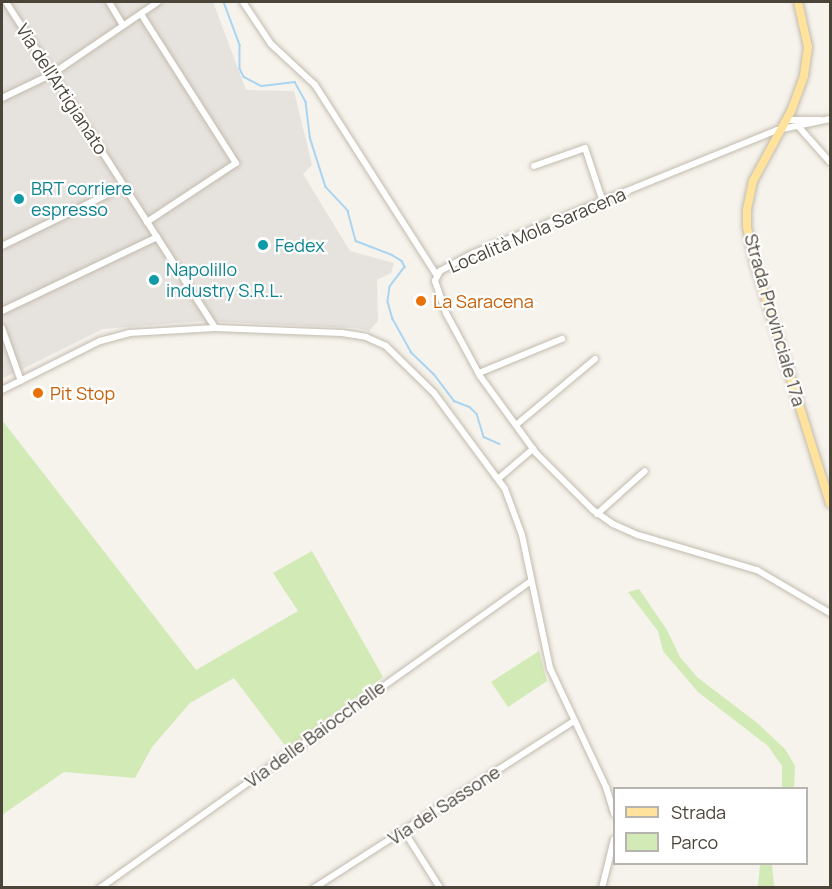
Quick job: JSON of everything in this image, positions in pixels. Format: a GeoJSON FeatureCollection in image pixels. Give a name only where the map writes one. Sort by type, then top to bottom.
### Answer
{"type":"FeatureCollection","features":[{"type":"Feature","properties":{"kind":"main road","name":"Strada Provinciale 17a"},"geometry":{"type":"LineString","coordinates":[[798,2],[806,36],[807,58],[801,86],[787,120],[761,163],[750,190],[747,210],[748,233],[831,504]]}},
{"type":"Feature","properties":{"kind":"street","name":"Via dell'Artigianato"},"geometry":{"type":"LineString","coordinates":[[6,2],[215,328]]}},
{"type":"Feature","properties":{"kind":"street"},"geometry":{"type":"LineString","coordinates":[[109,2],[123,25]]}},
{"type":"Feature","properties":{"kind":"street"},"geometry":{"type":"LineString","coordinates":[[2,98],[52,74],[158,2]]}},
{"type":"Feature","properties":{"kind":"street"},"geometry":{"type":"LineString","coordinates":[[243,2],[277,51],[315,85],[436,274]]}},
{"type":"Feature","properties":{"kind":"street"},"geometry":{"type":"LineString","coordinates":[[141,14],[236,163],[147,222]]}},
{"type":"Feature","properties":{"kind":"street"},"geometry":{"type":"LineString","coordinates":[[787,120],[827,120]]}},
{"type":"Feature","properties":{"kind":"street","name":"Località Mola Saracena"},"geometry":{"type":"LineString","coordinates":[[827,120],[781,129],[472,254],[436,274],[435,283],[441,300],[479,373],[532,449],[597,514],[638,535],[760,571],[831,614]]}},
{"type":"Feature","properties":{"kind":"street"},"geometry":{"type":"LineString","coordinates":[[798,126],[831,162]]}},
{"type":"Feature","properties":{"kind":"street"},"geometry":{"type":"LineString","coordinates":[[534,166],[585,148],[603,202]]}},
{"type":"Feature","properties":{"kind":"street"},"geometry":{"type":"LineString","coordinates":[[2,246],[124,186]]}},
{"type":"Feature","properties":{"kind":"street"},"geometry":{"type":"LineString","coordinates":[[2,311],[157,237]]}},
{"type":"Feature","properties":{"kind":"street"},"geometry":{"type":"LineString","coordinates":[[2,328],[21,381]]}},
{"type":"Feature","properties":{"kind":"street"},"geometry":{"type":"LineString","coordinates":[[2,390],[112,336],[139,332],[215,328],[346,333],[384,344],[430,389],[499,478],[517,517],[548,663],[608,790],[613,807]]}},
{"type":"Feature","properties":{"kind":"street"},"geometry":{"type":"LineString","coordinates":[[479,373],[562,339]]}},
{"type":"Feature","properties":{"kind":"street"},"geometry":{"type":"LineString","coordinates":[[516,425],[596,359]]}},
{"type":"Feature","properties":{"kind":"street"},"geometry":{"type":"LineString","coordinates":[[499,478],[532,449]]}},
{"type":"Feature","properties":{"kind":"street"},"geometry":{"type":"LineString","coordinates":[[597,514],[645,471]]}},
{"type":"Feature","properties":{"kind":"street","name":"Via delle Baiocchelle"},"geometry":{"type":"LineString","coordinates":[[100,888],[531,581]]}},
{"type":"Feature","properties":{"kind":"street","name":"Via del Sassone"},"geometry":{"type":"LineString","coordinates":[[314,888],[574,721]]}},
{"type":"Feature","properties":{"kind":"street"},"geometry":{"type":"LineString","coordinates":[[404,831],[440,888]]}},
{"type":"Feature","properties":{"kind":"street"},"geometry":{"type":"LineString","coordinates":[[602,888],[613,847]]}},
{"type":"Feature","properties":{"kind":"shaded area"},"geometry":{"type":"Polygon","coordinates":[[[2,2],[213,2],[246,90],[294,91],[312,165],[303,174],[350,251],[394,263],[391,273],[377,280],[378,321],[369,331],[357,328],[201,321],[103,329],[2,379],[2,2]]]}},
{"type":"Feature","properties":{"kind":"green space"},"geometry":{"type":"Polygon","coordinates":[[[2,420],[196,670],[298,611],[273,573],[312,551],[383,677],[287,748],[234,678],[190,703],[152,747],[135,778],[64,772],[2,815],[2,420]]]}},
{"type":"Feature","properties":{"kind":"green space"},"geometry":{"type":"Polygon","coordinates":[[[639,589],[667,630],[680,657],[697,677],[756,722],[785,749],[795,766],[794,787],[782,787],[782,766],[768,746],[698,692],[663,651],[658,631],[628,592],[639,589]]]}},
{"type":"Feature","properties":{"kind":"green space"},"geometry":{"type":"Polygon","coordinates":[[[539,651],[547,681],[508,707],[491,682],[539,651]]]}},
{"type":"Feature","properties":{"kind":"green space"},"geometry":{"type":"Polygon","coordinates":[[[760,865],[772,865],[774,887],[758,887],[760,865]]]}},
{"type":"Feature","properties":{"kind":"waterway"},"geometry":{"type":"LineString","coordinates":[[224,2],[240,45],[240,69],[244,77],[262,86],[295,82],[306,102],[310,137],[326,187],[348,211],[356,241],[402,261],[405,267],[390,287],[388,302],[393,319],[411,352],[434,374],[454,401],[470,407],[477,414],[484,437],[500,444]]}},
{"type":"Feature","properties":{"kind":"place","name":"BRT corriere espresso"},"geometry":{"type":"Point","coordinates":[19,199]}},
{"type":"Feature","properties":{"kind":"place","name":"Fedex"},"geometry":{"type":"Point","coordinates":[263,245]}},
{"type":"Feature","properties":{"kind":"place","name":"Napolillo industry S.R.L."},"geometry":{"type":"Point","coordinates":[154,280]}},
{"type":"Feature","properties":{"kind":"place","name":"La Saracena"},"geometry":{"type":"Point","coordinates":[421,301]}},
{"type":"Feature","properties":{"kind":"place","name":"Pit Stop"},"geometry":{"type":"Point","coordinates":[38,393]}}]}
